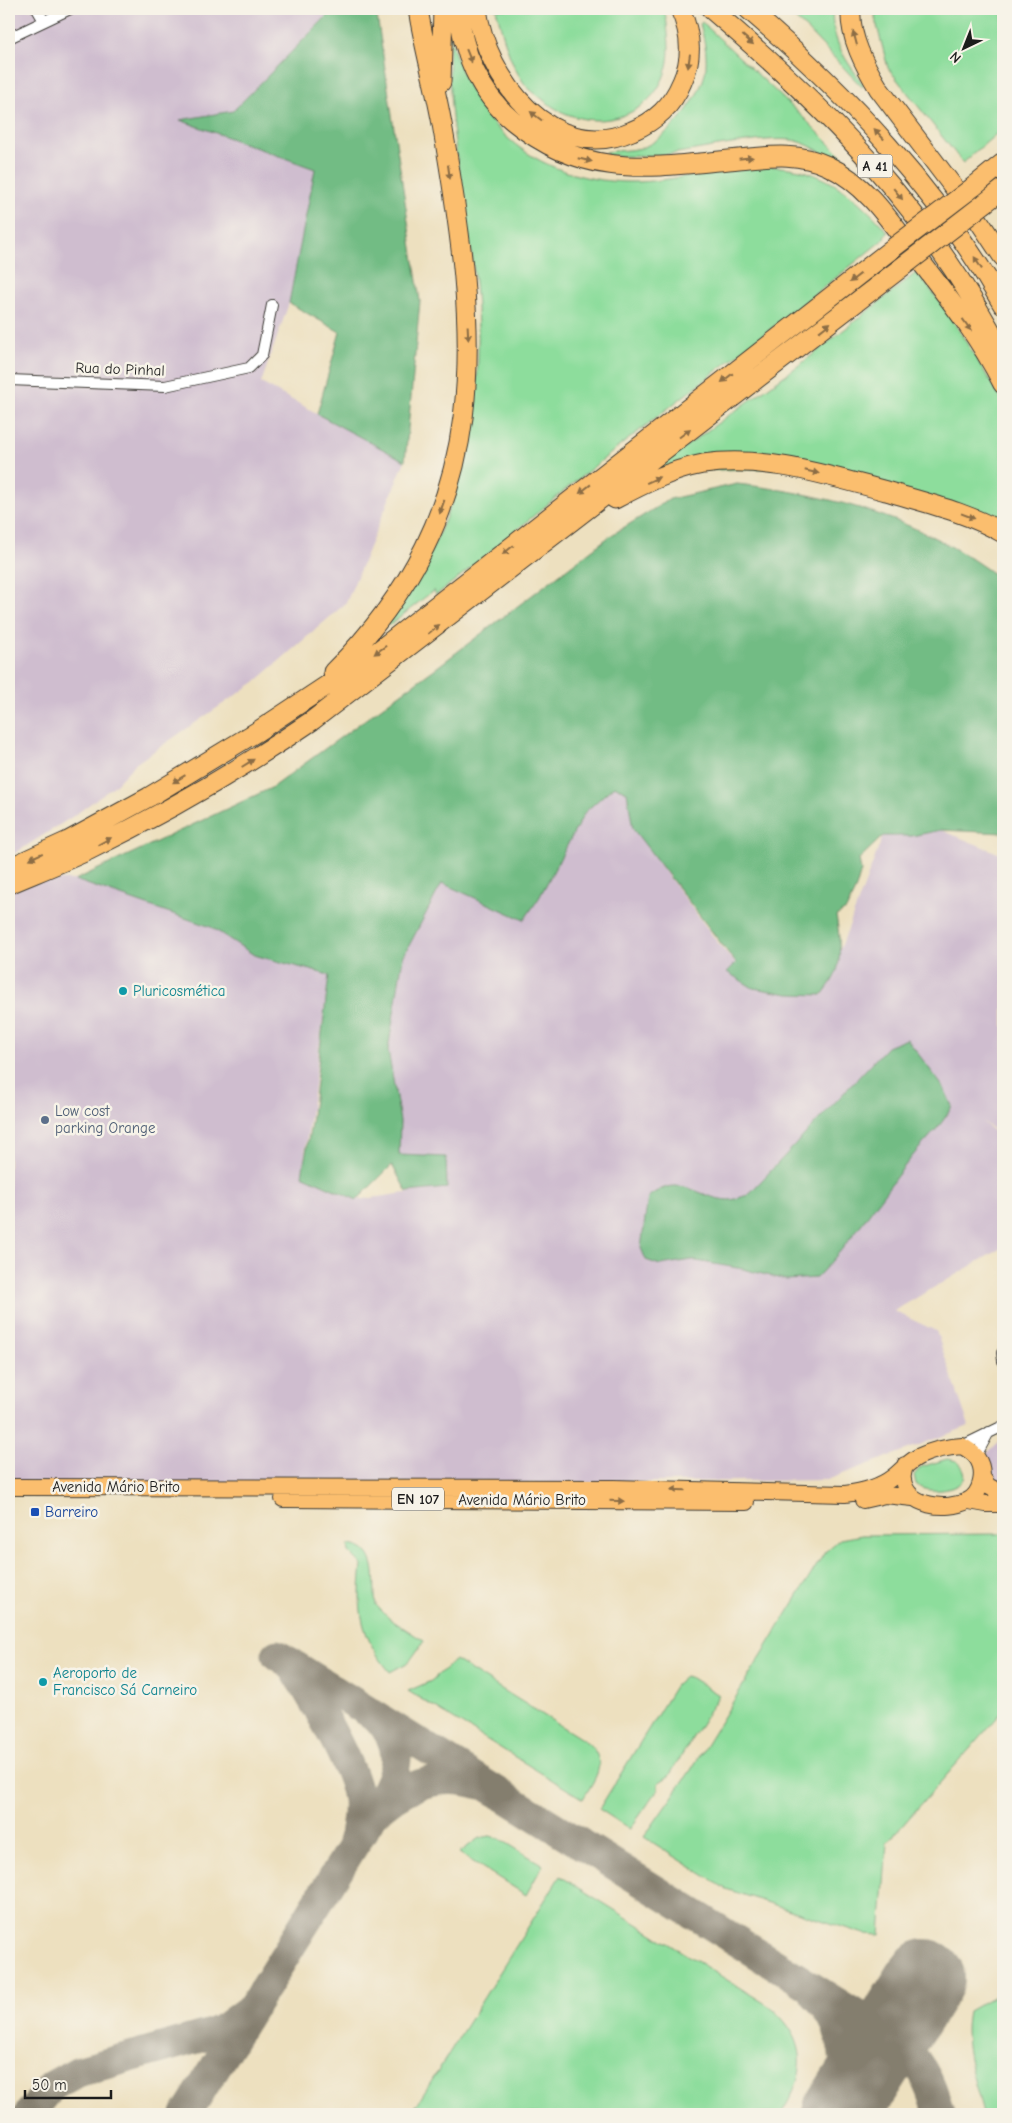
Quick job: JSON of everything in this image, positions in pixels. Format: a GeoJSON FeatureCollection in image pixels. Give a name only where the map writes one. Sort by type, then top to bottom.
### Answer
{"type":"FeatureCollection","features":[{"type":"Feature","properties":{"kind":"highway"},"geometry":{"type":"LineString","coordinates":[[295,706],[350,655],[387,611],[405,585],[434,528],[456,460],[467,390],[468,343],[463,274],[442,123],[418,9]]}},
{"type":"Feature","properties":{"kind":"highway"},"geometry":{"type":"LineString","coordinates":[[442,123],[443,9]]}},
{"type":"Feature","properties":{"kind":"highway"},"geometry":{"type":"LineString","coordinates":[[459,9],[460,29],[466,52],[489,96],[506,116],[533,138],[557,150],[578,158],[604,164],[643,168],[780,155],[805,157],[828,165],[850,178],[876,203],[943,291],[988,354],[1003,384]]}},
{"type":"Feature","properties":{"kind":"highway"},"geometry":{"type":"LineString","coordinates":[[477,9],[486,48],[496,69],[509,90],[526,108],[547,124],[567,134],[585,138],[604,138],[625,134],[644,126],[661,114],[676,94],[687,71],[690,52],[689,35],[680,9]]}},
{"type":"Feature","properties":{"kind":"highway","name":"A 41"},"geometry":{"type":"LineString","coordinates":[[711,9],[810,97],[887,180],[948,262],[1003,354]]}},
{"type":"Feature","properties":{"kind":"highway","name":"A 41"},"geometry":{"type":"LineString","coordinates":[[748,9],[835,89],[896,153],[952,225],[1003,305]]}},
{"type":"Feature","properties":{"kind":"highway"},"geometry":{"type":"LineString","coordinates":[[851,9],[854,39],[866,67],[879,89],[977,218],[1003,257]]}},
{"type":"Feature","properties":{"kind":"highway"},"geometry":{"type":"LineString","coordinates":[[9,868],[68,841],[149,797],[295,706],[408,629],[1003,163]]}},
{"type":"Feature","properties":{"kind":"highway"},"geometry":{"type":"LineString","coordinates":[[9,884],[89,850],[242,766],[290,736],[354,691],[655,456],[1003,189]]}},
{"type":"Feature","properties":{"kind":"highway"},"geometry":{"type":"LineString","coordinates":[[578,518],[642,485],[680,470],[720,463],[752,462],[826,475],[943,507],[971,517],[1003,533]]}},
{"type":"Feature","properties":{"kind":"main road"},"geometry":{"type":"LineString","coordinates":[[969,1501],[980,1487],[982,1477],[981,1465],[976,1456],[962,1446],[921,1455],[905,1465],[902,1480],[906,1490],[913,1498],[928,1504],[942,1506],[969,1501],[1003,1504]]}},
{"type":"Feature","properties":{"kind":"main road","name":"Avenida Mário Brito"},"geometry":{"type":"LineString","coordinates":[[9,1487],[614,1488],[845,1494],[863,1491],[882,1483],[893,1477],[905,1465]]}},
{"type":"Feature","properties":{"kind":"main road"},"geometry":{"type":"LineString","coordinates":[[982,1477],[988,1486],[1003,1494]]}},
{"type":"Feature","properties":{"kind":"main road","name":"Avenida Mário Brito"},"geometry":{"type":"LineString","coordinates":[[9,1498],[827,1503],[853,1502],[885,1495],[913,1498]]}},
{"type":"Feature","properties":{"kind":"street"},"geometry":{"type":"LineString","coordinates":[[37,9],[44,21]]}},
{"type":"Feature","properties":{"kind":"street"},"geometry":{"type":"LineString","coordinates":[[9,38],[70,9]]}},
{"type":"Feature","properties":{"kind":"street","name":"Rua do Pinhal"},"geometry":{"type":"LineString","coordinates":[[9,380],[165,386],[249,368],[262,355],[272,305]]}},
{"type":"Feature","properties":{"kind":"street"},"geometry":{"type":"LineString","coordinates":[[962,1446],[989,1431],[1003,1426]]}},
{"type":"Feature","properties":{"kind":"street"},"geometry":{"type":"LineString","coordinates":[[976,1456],[989,1431]]}},
{"type":"Feature","properties":{"kind":"shaded area"},"geometry":{"type":"Polygon","coordinates":[[[9,9],[334,9],[233,111],[181,120],[315,169],[289,303],[261,383],[405,461],[346,603],[255,682],[135,764],[114,786],[75,815],[9,857],[9,9]]]}},
{"type":"Feature","properties":{"kind":"shaded area"},"geometry":{"type":"Polygon","coordinates":[[[614,786],[627,791],[633,829],[718,943],[736,964],[823,995],[883,836],[941,830],[1003,855],[1003,1136],[982,1121],[1003,1140],[1003,1247],[894,1311],[936,1331],[969,1426],[827,1480],[421,1485],[9,1485],[9,879],[75,880],[211,927],[254,955],[329,975],[302,1175],[357,1200],[447,1187],[411,1155],[399,1155],[400,1121],[388,1050],[403,957],[442,883],[524,920],[539,898],[585,812],[614,786]]]}},
{"type":"Feature","properties":{"kind":"shaded area"},"geometry":{"type":"Polygon","coordinates":[[[1003,1438],[1003,1485],[986,1478],[984,1456],[1003,1438]]]}},
{"type":"Feature","properties":{"kind":"green space"},"geometry":{"type":"Polygon","coordinates":[[[334,9],[376,9],[420,301],[405,461],[317,414],[340,332],[289,303],[315,169],[180,120],[233,111],[334,9]]]}},
{"type":"Feature","properties":{"kind":"green space"},"geometry":{"type":"Polygon","coordinates":[[[496,9],[663,9],[668,35],[668,61],[661,84],[647,101],[629,113],[608,119],[586,119],[563,112],[530,89],[518,75],[507,47],[496,9]]]}},
{"type":"Feature","properties":{"kind":"green space"},"geometry":{"type":"Polygon","coordinates":[[[783,9],[832,9],[834,32],[837,41],[864,85],[862,87],[807,29],[783,9]]]}},
{"type":"Feature","properties":{"kind":"green space"},"geometry":{"type":"Polygon","coordinates":[[[876,9],[1003,9],[1003,128],[963,163],[888,68],[875,18],[876,9]]]}},
{"type":"Feature","properties":{"kind":"green space"},"geometry":{"type":"Polygon","coordinates":[[[702,22],[804,118],[862,176],[859,178],[831,158],[808,145],[789,140],[756,141],[655,156],[606,155],[606,152],[637,149],[652,143],[673,126],[692,102],[699,90],[706,66],[704,40],[700,24],[702,22]]]}},
{"type":"Feature","properties":{"kind":"green space"},"geometry":{"type":"Polygon","coordinates":[[[450,35],[460,68],[475,98],[493,123],[516,144],[541,161],[570,173],[603,180],[638,182],[739,168],[780,167],[800,170],[814,174],[849,194],[888,232],[884,236],[885,238],[849,267],[628,440],[456,580],[436,595],[434,590],[389,626],[387,624],[414,582],[436,540],[453,497],[466,453],[474,408],[478,362],[477,314],[473,265],[452,121],[449,64],[450,35]]]}},
{"type":"Feature","properties":{"kind":"green space"},"geometry":{"type":"Polygon","coordinates":[[[917,272],[949,314],[1003,402],[1003,527],[812,467],[657,472],[654,469],[802,363],[917,272]]]}},
{"type":"Feature","properties":{"kind":"green space"},"geometry":{"type":"Polygon","coordinates":[[[737,484],[808,495],[843,503],[877,514],[943,542],[974,560],[1003,581],[1003,833],[941,830],[912,836],[883,836],[859,859],[861,871],[856,888],[846,910],[836,916],[839,935],[839,961],[832,982],[822,995],[789,994],[753,988],[727,972],[736,963],[633,829],[627,792],[614,786],[585,812],[539,898],[524,920],[442,883],[403,957],[388,1050],[400,1121],[399,1155],[446,1157],[447,1188],[407,1192],[392,1165],[357,1200],[302,1175],[311,1124],[329,975],[254,955],[211,927],[75,880],[271,788],[440,665],[610,536],[670,499],[737,484]]]}},
{"type":"Feature","properties":{"kind":"green space"},"geometry":{"type":"Polygon","coordinates":[[[907,1039],[944,1088],[952,1106],[948,1114],[907,1163],[852,1237],[816,1278],[786,1280],[743,1269],[691,1260],[660,1265],[646,1260],[641,1248],[648,1197],[670,1186],[689,1188],[718,1199],[729,1200],[748,1195],[887,1047],[907,1039]]]}},
{"type":"Feature","properties":{"kind":"green space"},"geometry":{"type":"Polygon","coordinates":[[[947,1459],[957,1461],[964,1470],[964,1477],[960,1483],[953,1488],[943,1490],[923,1488],[916,1484],[914,1475],[921,1467],[947,1459]]]}},
{"type":"Feature","properties":{"kind":"green space"},"geometry":{"type":"Polygon","coordinates":[[[1003,1534],[1003,1711],[887,1843],[880,1935],[864,1934],[726,1889],[644,1837],[691,1770],[825,1552],[840,1539],[862,1535],[1003,1534]]]}},
{"type":"Feature","properties":{"kind":"green space"},"geometry":{"type":"Polygon","coordinates":[[[348,1545],[359,1547],[371,1559],[376,1605],[390,1619],[424,1641],[409,1662],[390,1672],[372,1646],[363,1622],[360,1596],[362,1565],[349,1552],[348,1545]]]}},
{"type":"Feature","properties":{"kind":"green space"},"geometry":{"type":"Polygon","coordinates":[[[455,1660],[588,1743],[598,1757],[599,1764],[598,1771],[583,1799],[408,1691],[431,1681],[455,1660]]]}},
{"type":"Feature","properties":{"kind":"green space"},"geometry":{"type":"Polygon","coordinates":[[[685,1676],[692,1678],[719,1695],[669,1776],[658,1783],[658,1790],[630,1829],[599,1809],[677,1683],[685,1676]]]}},
{"type":"Feature","properties":{"kind":"green space"},"geometry":{"type":"Polygon","coordinates":[[[490,1836],[500,1839],[543,1865],[526,1895],[459,1853],[479,1838],[490,1836]]]}},
{"type":"Feature","properties":{"kind":"green space"},"geometry":{"type":"Polygon","coordinates":[[[560,1876],[769,2006],[782,2019],[792,2031],[797,2044],[800,2070],[790,2098],[781,2114],[411,2114],[560,1876]]]}},
{"type":"Feature","properties":{"kind":"green space"},"geometry":{"type":"Polygon","coordinates":[[[1003,1991],[1003,2114],[983,2114],[973,2076],[966,2037],[968,2011],[1003,1991]]]}},
{"type":"Feature","properties":{"kind":"taxiway"},"geometry":{"type":"LineString","coordinates":[[277,1655],[890,2036],[908,2052],[922,2070],[932,2091],[939,2114]]}},
{"type":"Feature","properties":{"kind":"taxiway"},"geometry":{"type":"LineString","coordinates":[[294,1668],[341,1750],[355,1785],[358,1810],[353,1842]]}},
{"type":"Feature","properties":{"kind":"taxiway"},"geometry":{"type":"LineString","coordinates":[[376,1809],[389,1785],[396,1763],[393,1741],[387,1729],[377,1717]]}},
{"type":"Feature","properties":{"kind":"taxiway"},"geometry":{"type":"LineString","coordinates":[[186,2114],[371,1817],[394,1797],[420,1784],[449,1779],[480,1784]]}},
{"type":"Feature","properties":{"kind":"taxiway"},"geometry":{"type":"LineString","coordinates":[[815,1994],[834,2020],[844,2051],[844,2082],[836,2114]]}},
{"type":"Feature","properties":{"kind":"taxiway"},"geometry":{"type":"LineString","coordinates":[[29,2114],[52,2086],[77,2072],[211,2034],[226,2027],[246,2012]]}},
{"type":"Feature","properties":{"kind":"runway"},"geometry":{"type":"LineString","coordinates":[[841,2114],[926,1978]]}},
{"type":"Feature","properties":{"kind":"place","name":"Pluricosmética"},"geometry":{"type":"Point","coordinates":[123,991]}},
{"type":"Feature","properties":{"kind":"place","name":"Low cost parking Orange"},"geometry":{"type":"Point","coordinates":[45,1120]}},
{"type":"Feature","properties":{"kind":"place","name":"Barreiro"},"geometry":{"type":"Point","coordinates":[35,1512]}},
{"type":"Feature","properties":{"kind":"place","name":"Aeroporto de Francisco Sá Carneiro"},"geometry":{"type":"Point","coordinates":[43,1682]}}]}
